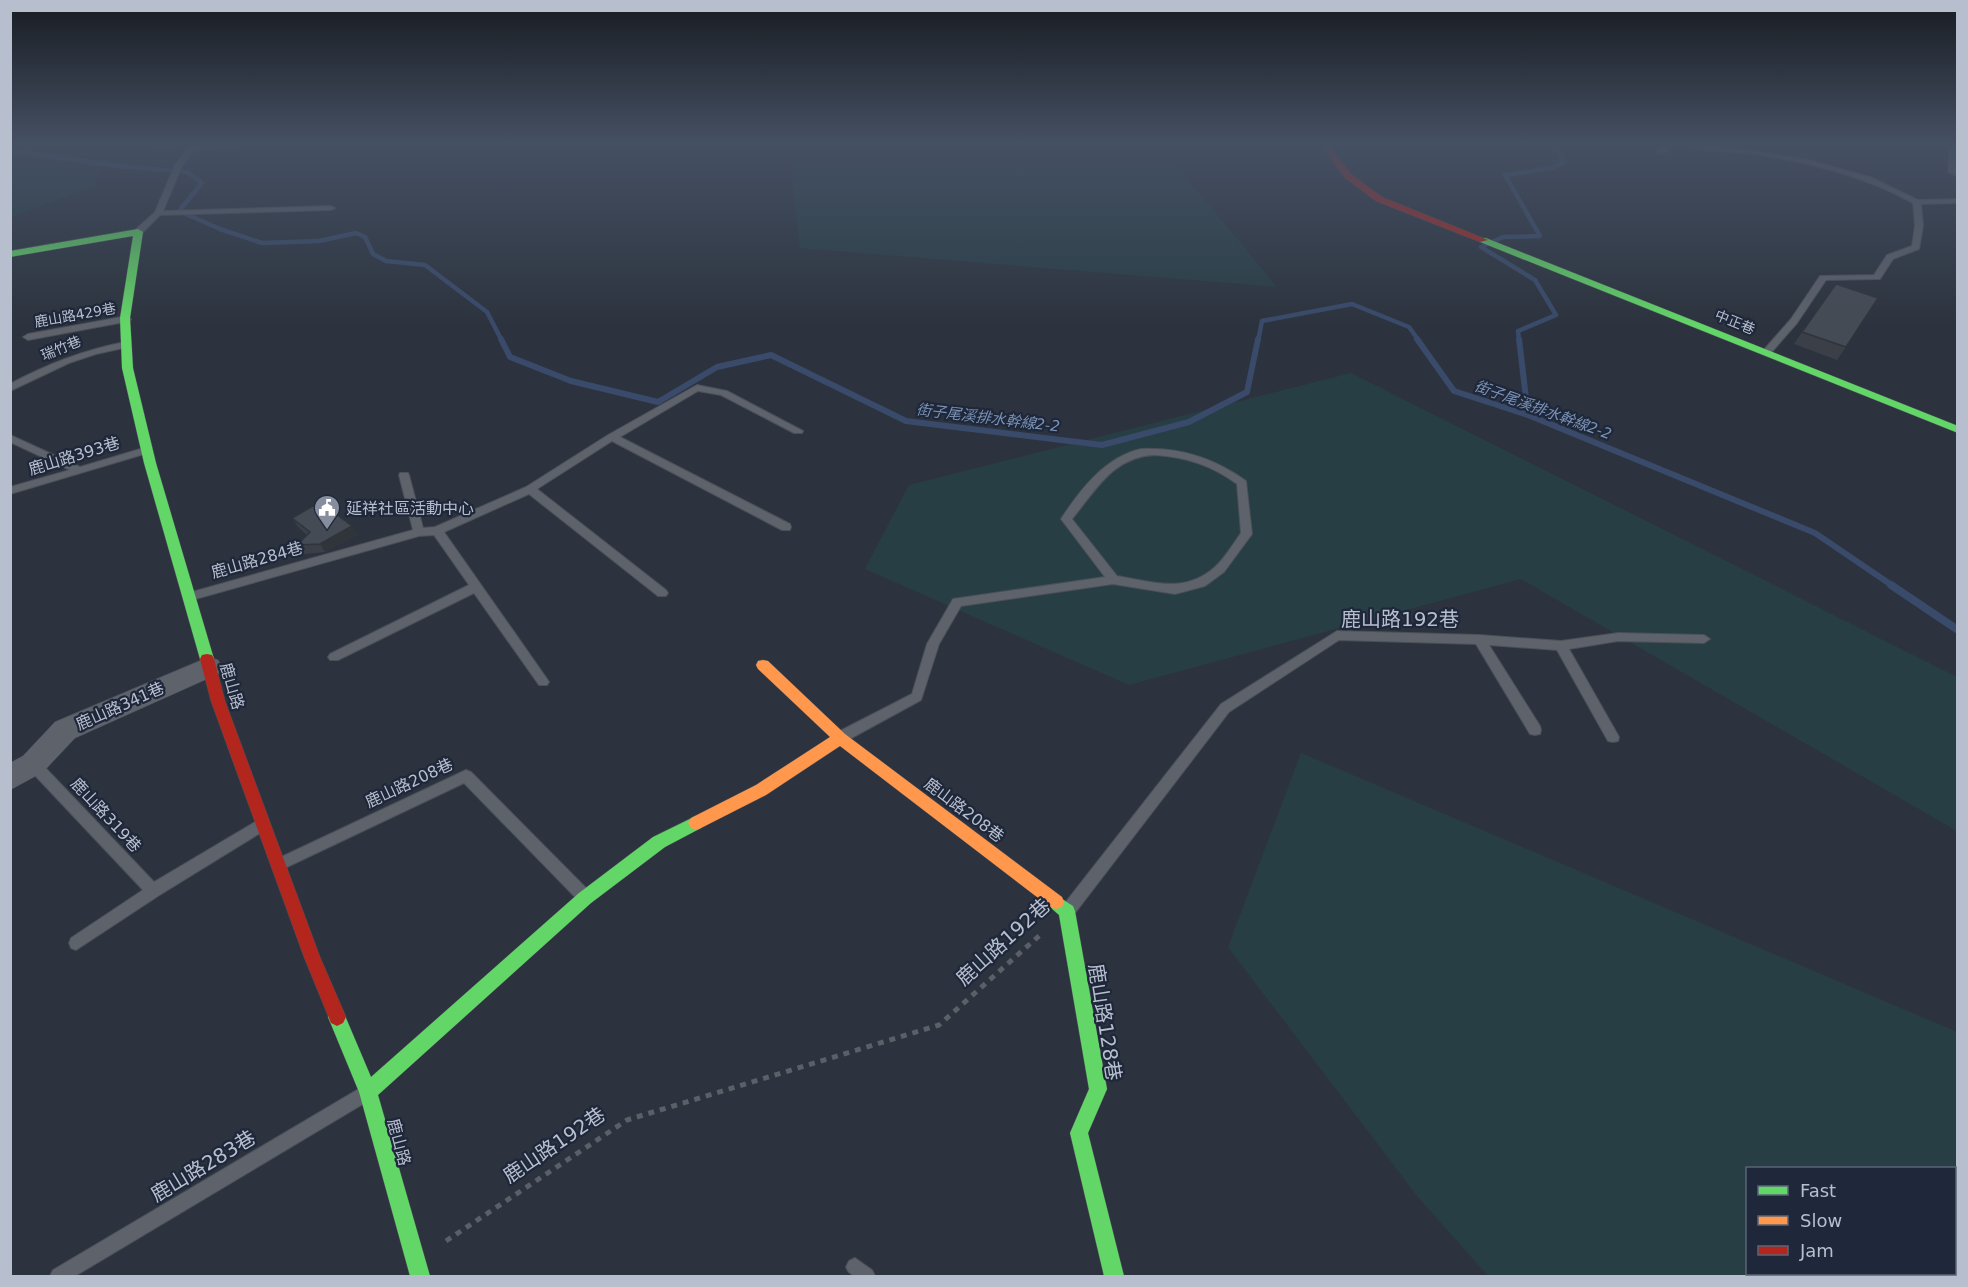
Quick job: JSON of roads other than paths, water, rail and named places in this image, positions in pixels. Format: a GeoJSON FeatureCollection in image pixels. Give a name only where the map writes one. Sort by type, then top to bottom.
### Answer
{"type":"FeatureCollection","features":[{"type":"Feature","properties":{"kind":"street","name":"中正巷"},"geometry":{"type":"LineString","coordinates":[[1394,205],[1958,429]]}},
{"type":"Feature","properties":{"kind":"street"},"geometry":{"type":"LineString","coordinates":[[10,254],[138,232]]}},
{"type":"Feature","properties":{"kind":"street","name":"鹿山路"},"geometry":{"type":"LineString","coordinates":[[138,232],[125,345],[135,403],[147,450],[191,596],[218,701],[312,957],[368,1092],[420,1276]]}},
{"type":"Feature","properties":{"kind":"street","name":"鹿山路208巷"},"geometry":{"type":"LineString","coordinates":[[763,665],[840,738],[1067,911]]}},
{"type":"Feature","properties":{"kind":"street","name":"鹿山路341巷"},"geometry":{"type":"LineString","coordinates":[[10,778],[33,764],[65,730],[209,667]]}},
{"type":"Feature","properties":{"kind":"street"},"geometry":{"type":"LineString","coordinates":[[368,1092],[585,898],[659,842],[761,790],[840,738]]}},
{"type":"Feature","properties":{"kind":"street","name":"鹿山路128巷"},"geometry":{"type":"LineString","coordinates":[[1067,911],[1098,1089],[1079,1133],[1114,1276]]}},
{"type":"Feature","properties":{"kind":"lane"},"geometry":{"type":"LineString","coordinates":[[138,232],[158,213],[161,205]]}},
{"type":"Feature","properties":{"kind":"lane"},"geometry":{"type":"LineString","coordinates":[[1767,352],[1794,321],[1823,278],[1877,277],[1890,257],[1916,248],[1919,226],[1917,205]]}},
{"type":"Feature","properties":{"kind":"lane"},"geometry":{"type":"LineString","coordinates":[[158,213],[331,208]]}},
{"type":"Feature","properties":{"kind":"lane","name":"鹿山路429巷"},"geometry":{"type":"LineString","coordinates":[[28,337],[127,319]]}},
{"type":"Feature","properties":{"kind":"lane","name":"瑞竹巷"},"geometry":{"type":"LineString","coordinates":[[10,387],[54,363],[93,350],[125,345]]}},
{"type":"Feature","properties":{"kind":"lane","name":"鹿山路284巷"},"geometry":{"type":"LineString","coordinates":[[191,596],[419,532],[437,531],[530,489],[612,437],[697,388],[724,393],[798,432]]}},
{"type":"Feature","properties":{"kind":"lane"},"geometry":{"type":"LineString","coordinates":[[612,437],[786,527]]}},
{"type":"Feature","properties":{"kind":"lane"},"geometry":{"type":"LineString","coordinates":[[10,438],[79,470]]}},
{"type":"Feature","properties":{"kind":"lane","name":"鹿山路393巷"},"geometry":{"type":"LineString","coordinates":[[10,491],[147,450]]}},
{"type":"Feature","properties":{"kind":"lane"},"geometry":{"type":"LineString","coordinates":[[840,738],[917,697],[933,644],[957,602],[1113,580],[1175,590],[1201,583],[1220,568],[1247,534],[1242,483],[1215,465],[1180,454],[1143,452],[1122,458],[1108,470],[1066,519],[1113,580]]}},
{"type":"Feature","properties":{"kind":"lane"},"geometry":{"type":"LineString","coordinates":[[404,475],[419,532]]}},
{"type":"Feature","properties":{"kind":"lane"},"geometry":{"type":"LineString","coordinates":[[530,489],[662,593]]}},
{"type":"Feature","properties":{"kind":"lane"},"geometry":{"type":"LineString","coordinates":[[437,531],[543,682]]}},
{"type":"Feature","properties":{"kind":"lane"},"geometry":{"type":"LineString","coordinates":[[334,657],[476,587]]}},
{"type":"Feature","properties":{"kind":"lane","name":"鹿山路192巷"},"geometry":{"type":"LineString","coordinates":[[1067,911],[1225,708],[1337,635],[1479,640],[1561,646],[1618,637],[1704,639]]}},
{"type":"Feature","properties":{"kind":"lane"},"geometry":{"type":"LineString","coordinates":[[1479,640],[1534,730]]}},
{"type":"Feature","properties":{"kind":"lane"},"geometry":{"type":"LineString","coordinates":[[1561,646],[1613,737]]}},
{"type":"Feature","properties":{"kind":"lane","name":"鹿山路319巷"},"geometry":{"type":"LineString","coordinates":[[33,764],[153,891]]}},
{"type":"Feature","properties":{"kind":"lane","name":"鹿山路208巷"},"geometry":{"type":"LineString","coordinates":[[278,865],[466,776],[585,898]]}},
{"type":"Feature","properties":{"kind":"lane"},"geometry":{"type":"LineString","coordinates":[[76,943],[153,891],[263,824]]}},
{"type":"Feature","properties":{"kind":"lane","name":"鹿山路283巷"},"geometry":{"type":"LineString","coordinates":[[59,1276],[368,1092]]}},
{"type":"Feature","properties":{"kind":"waterway","name":"街子尾溪排水幹線2-2"},"geometry":{"type":"LineString","coordinates":[[184,205],[179,211],[220,229],[262,243],[319,241],[356,233],[365,237],[373,254],[386,261],[425,265],[487,312],[502,341]]}},
{"type":"Feature","properties":{"kind":"waterway"},"geometry":{"type":"LineString","coordinates":[[1519,341],[1518,331],[1556,315],[1535,280],[1481,247],[1503,237],[1540,236],[1522,205]]}},
{"type":"Feature","properties":{"kind":"waterway","name":"街子尾溪排水幹線2-2"},"geometry":{"type":"LineString","coordinates":[[1258,341],[1262,321],[1352,304],[1409,327],[1419,341]]}},
{"type":"Feature","properties":{"kind":"waterway","name":"街子尾溪排水幹線2-2"},"geometry":{"type":"LineString","coordinates":[[502,341],[510,357],[571,381],[658,402],[717,367],[771,355],[906,421],[1102,445],[1189,422],[1247,392],[1258,339]]}},
{"type":"Feature","properties":{"kind":"waterway","name":"街子尾溪排水幹線2-2"},"geometry":{"type":"LineString","coordinates":[[1417,339],[1454,391],[1528,415]]}},
{"type":"Feature","properties":{"kind":"waterway"},"geometry":{"type":"LineString","coordinates":[[1519,339],[1528,415]]}},
{"type":"Feature","properties":{"kind":"waterway","name":"街子尾溪排水幹線2-2"},"geometry":{"type":"LineString","coordinates":[[1528,415],[1815,533],[1893,586]]}},
{"type":"Feature","properties":{"kind":"waterway","name":"街子尾溪排水幹線2-2"},"geometry":{"type":"LineString","coordinates":[[1891,585],[1958,630]]}},
{"type":"Feature","properties":{"kind":"place","name":"延祥社區活動中心"},"geometry":{"type":"Point","coordinates":[327,531]}}]}
